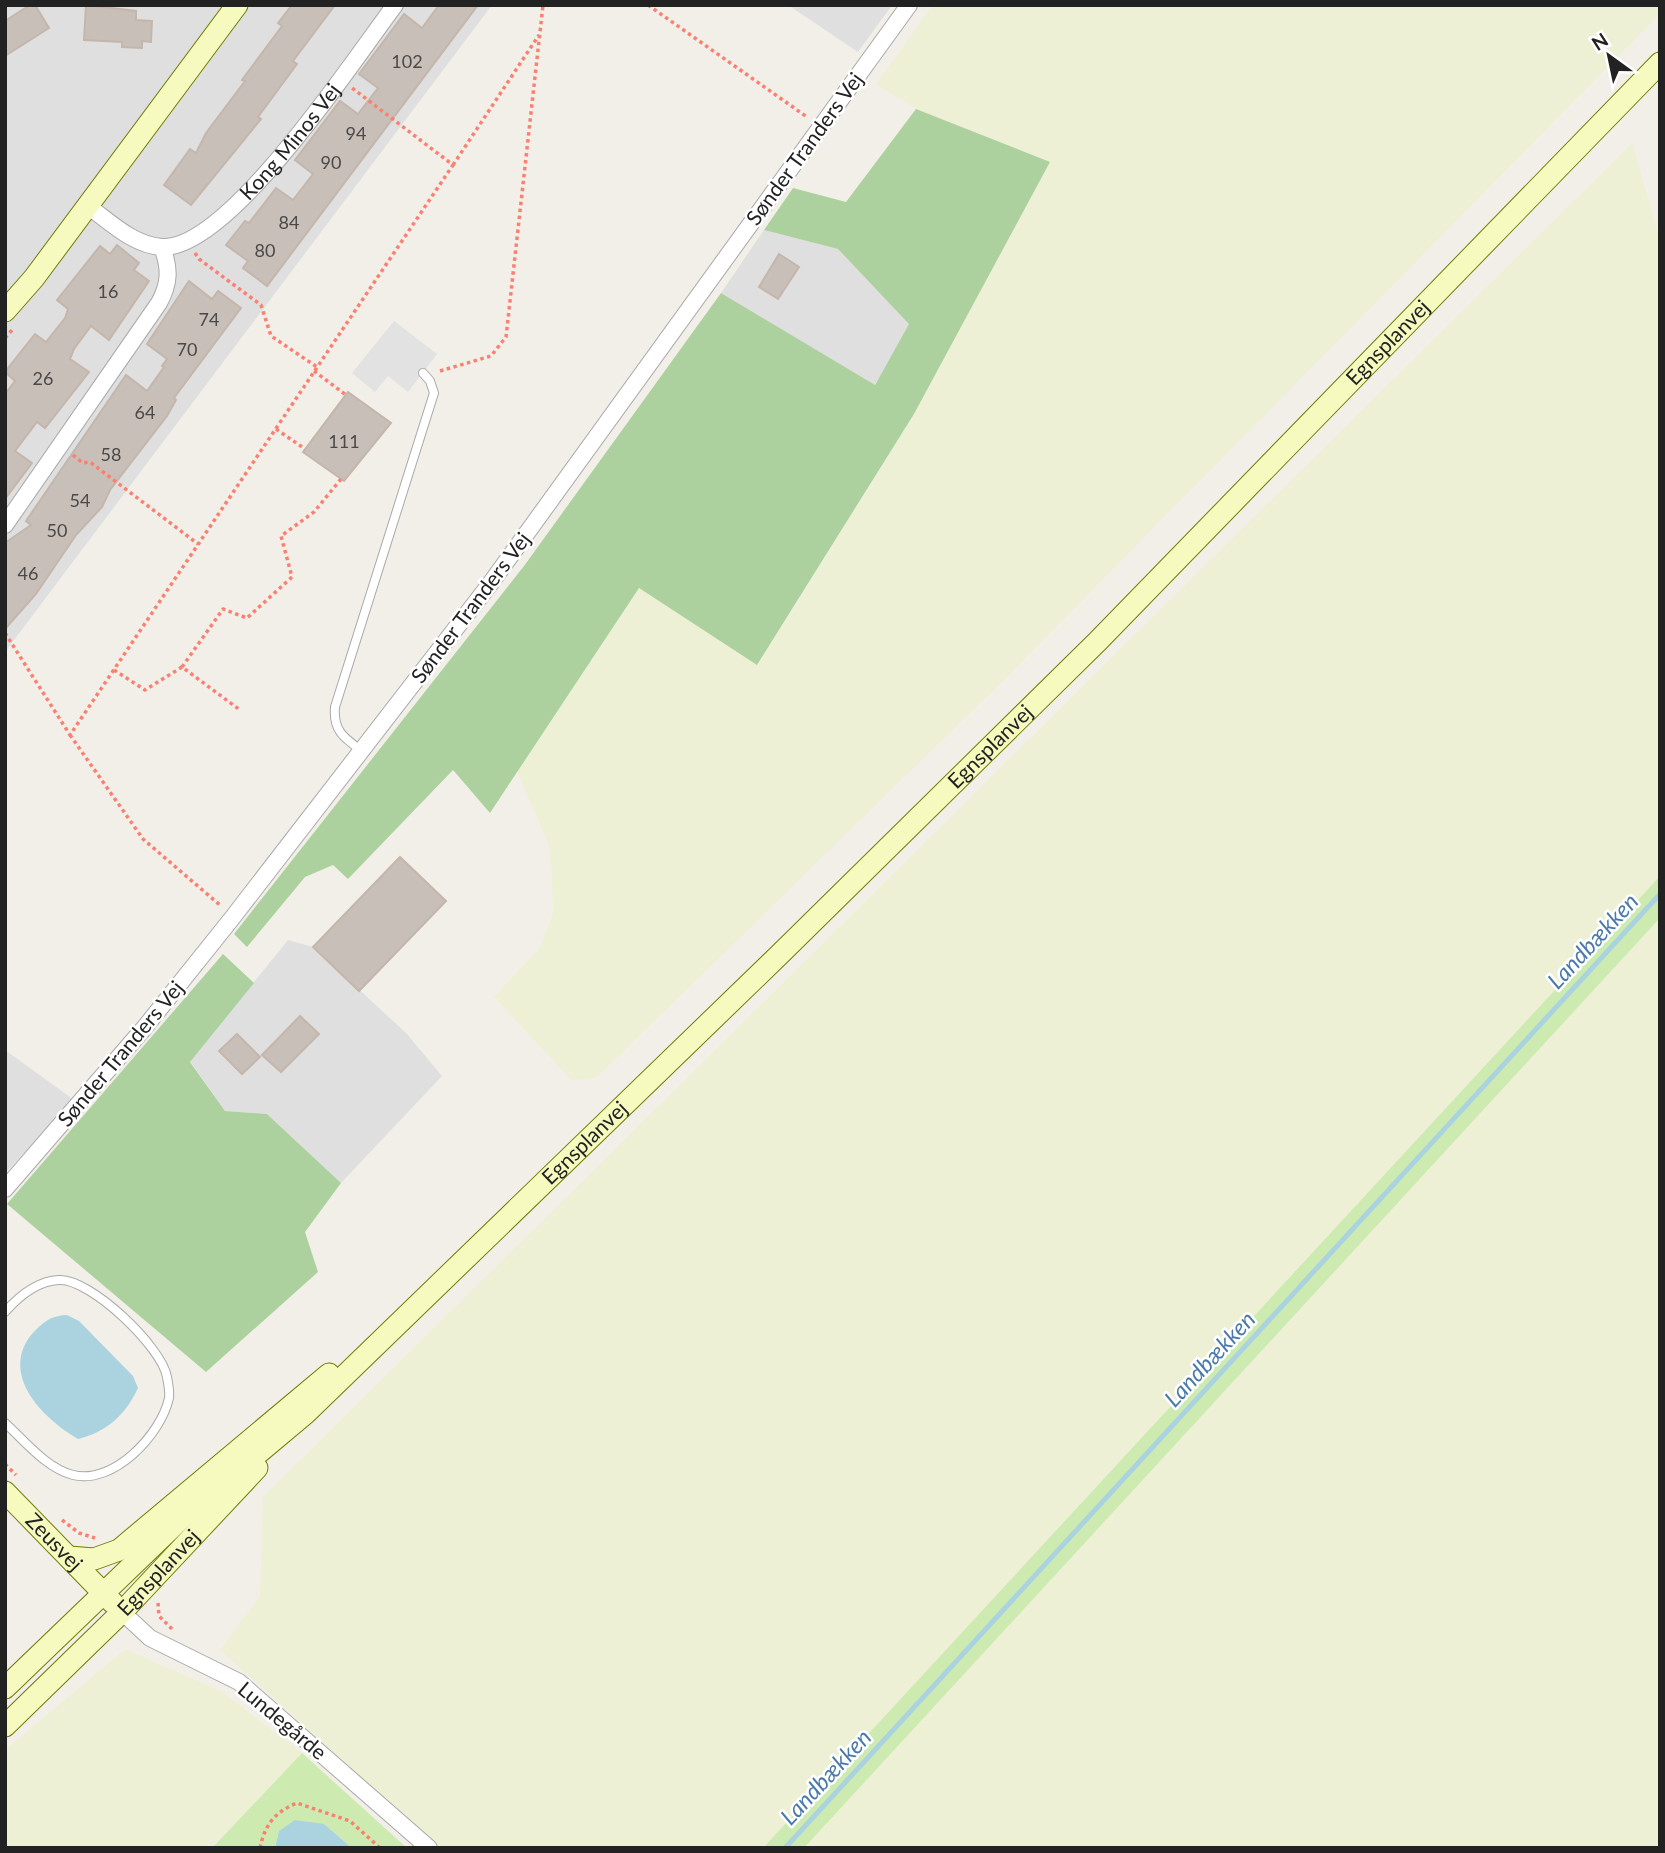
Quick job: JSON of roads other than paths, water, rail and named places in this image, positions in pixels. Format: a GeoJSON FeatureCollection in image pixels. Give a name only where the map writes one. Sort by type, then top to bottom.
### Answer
{"type":"FeatureCollection","features":[{"type":"Feature","properties":{"kind":"main road"},"geometry":{"type":"LineString","coordinates":[[5,311],[88,206],[237,5]]}},
{"type":"Feature","properties":{"kind":"main road","name":"Egnsplanvej"},"geometry":{"type":"LineString","coordinates":[[5,1688],[189,1511],[305,1414],[1098,641],[1660,63]]}},
{"type":"Feature","properties":{"kind":"main road"},"geometry":{"type":"LineString","coordinates":[[69,1557],[94,1559],[119,1550],[288,1407],[414,1309]]}},
{"type":"Feature","properties":{"kind":"main road","name":"Egnsplanvej"},"geometry":{"type":"LineString","coordinates":[[5,1726],[205,1527],[305,1414]]}},
{"type":"Feature","properties":{"kind":"main road","name":"Zeusvej"},"geometry":{"type":"LineString","coordinates":[[5,1492],[122,1612]]}},
{"type":"Feature","properties":{"kind":"street","name":"Kong Minos Vej"},"geometry":{"type":"LineString","coordinates":[[88,206],[134,240],[162,247],[190,242],[216,225],[248,196],[395,5]]}},
{"type":"Feature","properties":{"kind":"street","name":"Sønder Tranders Vej"},"geometry":{"type":"LineString","coordinates":[[5,1189],[145,1027],[490,584],[909,5]]}},
{"type":"Feature","properties":{"kind":"street"},"geometry":{"type":"LineString","coordinates":[[5,525],[61,447],[168,287],[169,265],[162,247]]}},
{"type":"Feature","properties":{"kind":"street","name":"Lundegårde"},"geometry":{"type":"LineString","coordinates":[[122,1612],[150,1638],[239,1682],[429,1848]]}},
{"type":"Feature","properties":{"kind":"lane"},"geometry":{"type":"LineString","coordinates":[[362,751],[341,736],[334,721],[335,708],[434,393],[425,376]]}},
{"type":"Feature","properties":{"kind":"lane"},"geometry":{"type":"LineString","coordinates":[[5,1312],[17,1299],[37,1286],[61,1280],[93,1292],[154,1348],[167,1373],[169,1397],[154,1432],[119,1465],[95,1476],[75,1475],[56,1469],[5,1423]]}},
{"type":"Feature","properties":{"kind":"water"},"geometry":{"type":"Polygon","coordinates":[[[67,1315],[79,1321],[133,1376],[138,1388],[128,1406],[107,1427],[78,1439],[51,1420],[39,1407],[29,1394],[20,1365],[23,1350],[31,1335],[47,1320],[67,1315]]]}},
{"type":"Feature","properties":{"kind":"water"},"geometry":{"type":"Polygon","coordinates":[[[295,1820],[324,1824],[352,1848],[275,1848],[279,1831],[295,1820]]]}},
{"type":"Feature","properties":{"kind":"waterway","name":"Landbækken"},"geometry":{"type":"LineString","coordinates":[[785,1848],[1660,894]]}}]}
